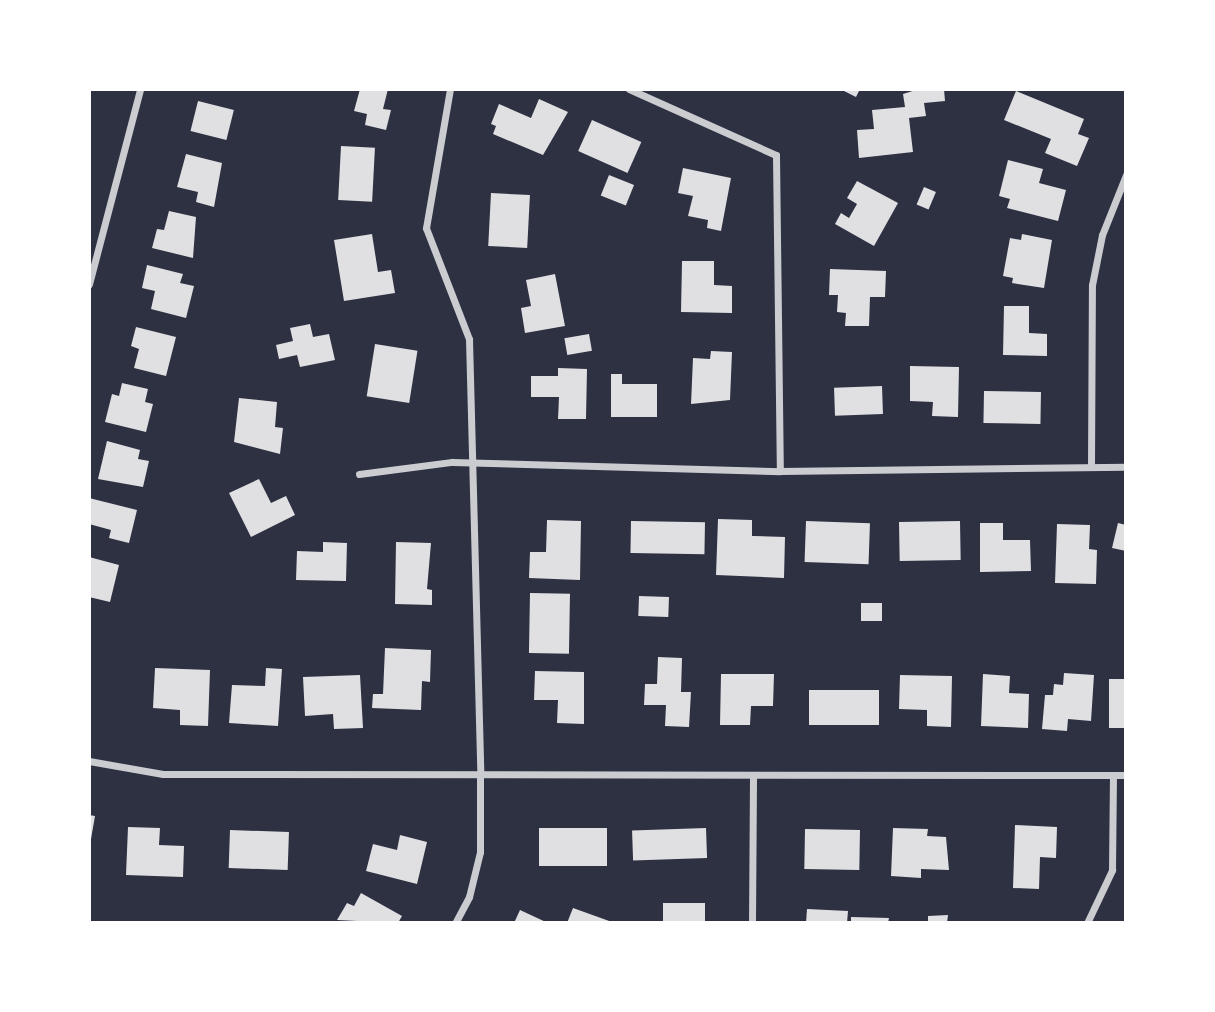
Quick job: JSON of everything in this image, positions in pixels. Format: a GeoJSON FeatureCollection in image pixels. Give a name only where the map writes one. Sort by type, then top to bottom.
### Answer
{"type":"FeatureCollection","features":[{"type":"Feature","properties":{"kind":"street"},"geometry":{"type":"LineString","coordinates":[[89,284],[140,89]]}},
{"type":"Feature","properties":{"kind":"street"},"geometry":{"type":"LineString","coordinates":[[450,89],[426,228],[469,340],[480,774],[480,852],[469,897],[455,923]]}},
{"type":"Feature","properties":{"kind":"street"},"geometry":{"type":"LineString","coordinates":[[629,89],[776,155],[779,471]]}},
{"type":"Feature","properties":{"kind":"street"},"geometry":{"type":"LineString","coordinates":[[1091,466],[1092,285],[1102,235],[1126,175]]}},
{"type":"Feature","properties":{"kind":"street"},"geometry":{"type":"LineString","coordinates":[[359,474],[452,462],[779,471],[1126,467]]}},
{"type":"Feature","properties":{"kind":"street"},"geometry":{"type":"LineString","coordinates":[[89,761],[163,774],[753,777],[1126,775]]}},
{"type":"Feature","properties":{"kind":"street"},"geometry":{"type":"LineString","coordinates":[[1087,923],[1112,870],[1113,775]]}},
{"type":"Feature","properties":{"kind":"street"},"geometry":{"type":"LineString","coordinates":[[752,923],[753,777]]}},
{"type":"Feature","properties":{"kind":"building"},"geometry":{"type":"Polygon","coordinates":[[[360,89],[388,89],[383,109],[391,110],[386,130],[365,125],[367,114],[354,111],[360,89]]]}},
{"type":"Feature","properties":{"kind":"building"},"geometry":{"type":"Polygon","coordinates":[[[840,89],[860,89],[856,97],[840,89]]]}},
{"type":"Feature","properties":{"kind":"building"},"geometry":{"type":"Polygon","coordinates":[[[919,89],[944,89],[945,101],[924,103],[926,116],[909,118],[913,152],[859,158],[857,130],[874,129],[872,110],[905,107],[903,94],[919,89]]]}},
{"type":"Feature","properties":{"kind":"building"},"geometry":{"type":"Polygon","coordinates":[[[1016,91],[1084,119],[1078,134],[1089,138],[1077,166],[1045,153],[1051,139],[1004,120],[1016,91]]]}},
{"type":"Feature","properties":{"kind":"building"},"geometry":{"type":"Polygon","coordinates":[[[539,99],[568,112],[543,155],[493,134],[496,126],[491,124],[499,104],[531,118],[539,99]]]}},
{"type":"Feature","properties":{"kind":"building"},"geometry":{"type":"Polygon","coordinates":[[[198,101],[234,110],[226,140],[191,131],[198,101]]]}},
{"type":"Feature","properties":{"kind":"building"},"geometry":{"type":"Polygon","coordinates":[[[592,120],[641,142],[628,173],[578,151],[592,120]]]}},
{"type":"Feature","properties":{"kind":"building"},"geometry":{"type":"Polygon","coordinates":[[[341,146],[375,148],[372,202],[338,200],[341,146]]]}},
{"type":"Feature","properties":{"kind":"building"},"geometry":{"type":"Polygon","coordinates":[[[186,154],[222,163],[214,207],[196,202],[198,192],[177,187],[186,154]]]}},
{"type":"Feature","properties":{"kind":"building"},"geometry":{"type":"Polygon","coordinates":[[[1008,160],[1043,169],[1039,183],[1066,190],[1058,221],[1007,208],[1010,199],[999,196],[1008,160]]]}},
{"type":"Feature","properties":{"kind":"building"},"geometry":{"type":"Polygon","coordinates":[[[683,168],[731,178],[721,231],[707,228],[708,220],[688,216],[693,196],[678,193],[683,168]]]}},
{"type":"Feature","properties":{"kind":"building"},"geometry":{"type":"Polygon","coordinates":[[[609,175],[634,185],[626,206],[601,195],[609,175]]]}},
{"type":"Feature","properties":{"kind":"building"},"geometry":{"type":"Polygon","coordinates":[[[857,181],[898,203],[874,246],[835,224],[841,213],[849,218],[857,204],[847,198],[857,181]]]}},
{"type":"Feature","properties":{"kind":"building"},"geometry":{"type":"Polygon","coordinates":[[[924,187],[936,192],[929,210],[917,204],[924,187]]]}},
{"type":"Feature","properties":{"kind":"building"},"geometry":{"type":"Polygon","coordinates":[[[491,193],[530,195],[527,248],[488,246],[491,193]]]}},
{"type":"Feature","properties":{"kind":"building"},"geometry":{"type":"Polygon","coordinates":[[[169,211],[196,217],[193,258],[152,248],[157,229],[164,230],[169,211]]]}},
{"type":"Feature","properties":{"kind":"building"},"geometry":{"type":"Polygon","coordinates":[[[372,234],[378,272],[391,270],[395,293],[344,301],[334,240],[372,234]]]}},
{"type":"Feature","properties":{"kind":"building"},"geometry":{"type":"Polygon","coordinates":[[[1022,234],[1052,240],[1044,288],[1012,283],[1013,278],[1003,276],[1010,238],[1021,240],[1022,234]]]}},
{"type":"Feature","properties":{"kind":"building"},"geometry":{"type":"Polygon","coordinates":[[[682,261],[714,261],[714,285],[732,286],[732,313],[681,312],[682,261]]]}},
{"type":"Feature","properties":{"kind":"building"},"geometry":{"type":"Polygon","coordinates":[[[147,265],[183,274],[180,283],[194,286],[186,318],[151,309],[155,291],[142,288],[147,265]]]}},
{"type":"Feature","properties":{"kind":"building"},"geometry":{"type":"Polygon","coordinates":[[[830,269],[886,271],[885,297],[870,297],[869,326],[845,326],[846,313],[837,312],[838,295],[829,295],[830,269]]]}},
{"type":"Feature","properties":{"kind":"building"},"geometry":{"type":"Polygon","coordinates":[[[555,274],[565,326],[525,333],[521,308],[531,306],[526,280],[555,274]]]}},
{"type":"Feature","properties":{"kind":"building"},"geometry":{"type":"Polygon","coordinates":[[[1004,306],[1029,306],[1029,333],[1047,334],[1047,356],[1003,355],[1004,306]]]}},
{"type":"Feature","properties":{"kind":"building"},"geometry":{"type":"Polygon","coordinates":[[[310,324],[313,337],[329,334],[335,360],[300,367],[297,355],[279,359],[276,345],[293,341],[290,328],[310,324]]]}},
{"type":"Feature","properties":{"kind":"building"},"geometry":{"type":"Polygon","coordinates":[[[136,327],[176,337],[166,376],[134,368],[139,349],[131,346],[136,327]]]}},
{"type":"Feature","properties":{"kind":"building"},"geometry":{"type":"Polygon","coordinates":[[[589,334],[592,351],[567,355],[564,338],[589,334]]]}},
{"type":"Feature","properties":{"kind":"building"},"geometry":{"type":"Polygon","coordinates":[[[375,344],[417,351],[409,403],[367,396],[375,344]]]}},
{"type":"Feature","properties":{"kind":"building"},"geometry":{"type":"Polygon","coordinates":[[[711,351],[732,352],[730,400],[691,404],[693,358],[710,359],[711,351]]]}},
{"type":"Feature","properties":{"kind":"building"},"geometry":{"type":"Polygon","coordinates":[[[910,366],[959,367],[958,417],[932,416],[933,402],[910,401],[910,366]]]}},
{"type":"Feature","properties":{"kind":"building"},"geometry":{"type":"Polygon","coordinates":[[[558,368],[587,369],[586,419],[558,419],[559,397],[531,397],[531,376],[558,376],[558,368]]]}},
{"type":"Feature","properties":{"kind":"building"},"geometry":{"type":"Polygon","coordinates":[[[611,374],[622,374],[622,384],[657,384],[657,417],[611,417],[611,374]]]}},
{"type":"Feature","properties":{"kind":"building"},"geometry":{"type":"Polygon","coordinates":[[[122,383],[148,389],[145,402],[153,404],[146,432],[105,422],[112,394],[119,396],[122,383]]]}},
{"type":"Feature","properties":{"kind":"building"},"geometry":{"type":"Polygon","coordinates":[[[882,386],[883,414],[835,416],[834,388],[882,386]]]}},
{"type":"Feature","properties":{"kind":"building"},"geometry":{"type":"Polygon","coordinates":[[[984,391],[1041,392],[1040,424],[983,423],[984,391]]]}},
{"type":"Feature","properties":{"kind":"building"},"geometry":{"type":"Polygon","coordinates":[[[239,398],[277,402],[275,427],[283,428],[280,454],[234,442],[239,398]]]}},
{"type":"Feature","properties":{"kind":"building"},"geometry":{"type":"Polygon","coordinates":[[[107,441],[140,450],[138,459],[149,461],[143,487],[98,479],[107,441]]]}},
{"type":"Feature","properties":{"kind":"building"},"geometry":{"type":"Polygon","coordinates":[[[259,479],[271,503],[286,496],[295,515],[251,537],[229,493],[259,479]]]}},
{"type":"Feature","properties":{"kind":"building"},"geometry":{"type":"Polygon","coordinates":[[[89,498],[137,510],[129,543],[109,538],[111,530],[89,524],[89,498]]]}},
{"type":"Feature","properties":{"kind":"building"},"geometry":{"type":"Polygon","coordinates":[[[718,519],[752,520],[752,536],[785,537],[784,578],[716,575],[718,519]]]}},
{"type":"Feature","properties":{"kind":"building"},"geometry":{"type":"Polygon","coordinates":[[[547,520],[581,521],[580,580],[529,578],[530,552],[546,552],[547,520]]]}},
{"type":"Feature","properties":{"kind":"building"},"geometry":{"type":"Polygon","coordinates":[[[631,521],[705,522],[704,554],[630,553],[631,521]]]}},
{"type":"Feature","properties":{"kind":"building"},"geometry":{"type":"Polygon","coordinates":[[[806,521],[870,523],[869,564],[805,562],[806,521]]]}},
{"type":"Feature","properties":{"kind":"building"},"geometry":{"type":"Polygon","coordinates":[[[960,521],[961,560],[900,561],[899,522],[960,521]]]}},
{"type":"Feature","properties":{"kind":"building"},"geometry":{"type":"Polygon","coordinates":[[[980,523],[1003,523],[1003,540],[1030,540],[1031,571],[980,572],[980,523]]]}},
{"type":"Feature","properties":{"kind":"building"},"geometry":{"type":"Polygon","coordinates":[[[1118,523],[1126,525],[1126,551],[1112,548],[1118,523]]]}},
{"type":"Feature","properties":{"kind":"building"},"geometry":{"type":"Polygon","coordinates":[[[1057,524],[1090,525],[1089,549],[1097,550],[1096,584],[1055,583],[1057,524]]]}},
{"type":"Feature","properties":{"kind":"building"},"geometry":{"type":"Polygon","coordinates":[[[323,542],[347,543],[346,581],[296,580],[297,551],[323,552],[323,542]]]}},
{"type":"Feature","properties":{"kind":"building"},"geometry":{"type":"Polygon","coordinates":[[[396,542],[431,543],[427,589],[432,590],[432,605],[395,604],[396,542]]]}},
{"type":"Feature","properties":{"kind":"building"},"geometry":{"type":"Polygon","coordinates":[[[89,557],[119,565],[110,602],[89,597],[89,557]]]}},
{"type":"Feature","properties":{"kind":"building"},"geometry":{"type":"Polygon","coordinates":[[[530,593],[570,594],[569,654],[529,653],[530,593]]]}},
{"type":"Feature","properties":{"kind":"building"},"geometry":{"type":"Polygon","coordinates":[[[639,596],[669,597],[668,617],[638,616],[639,596]]]}},
{"type":"Feature","properties":{"kind":"building"},"geometry":{"type":"Polygon","coordinates":[[[861,603],[882,603],[882,621],[861,621],[861,603]]]}},
{"type":"Feature","properties":{"kind":"building"},"geometry":{"type":"Polygon","coordinates":[[[385,648],[431,650],[430,682],[422,681],[421,710],[372,708],[373,694],[383,694],[385,648]]]}},
{"type":"Feature","properties":{"kind":"building"},"geometry":{"type":"Polygon","coordinates":[[[658,657],[682,658],[681,692],[691,692],[689,727],[665,726],[666,705],[644,705],[645,684],[657,684],[658,657]]]}},
{"type":"Feature","properties":{"kind":"building"},"geometry":{"type":"Polygon","coordinates":[[[155,668],[210,670],[208,726],[180,725],[180,710],[153,708],[155,668]]]}},
{"type":"Feature","properties":{"kind":"building"},"geometry":{"type":"Polygon","coordinates":[[[266,668],[282,669],[278,726],[229,723],[232,685],[265,686],[266,668]]]}},
{"type":"Feature","properties":{"kind":"building"},"geometry":{"type":"Polygon","coordinates":[[[535,671],[584,672],[584,724],[557,723],[558,700],[534,700],[535,671]]]}},
{"type":"Feature","properties":{"kind":"building"},"geometry":{"type":"Polygon","coordinates":[[[1064,673],[1094,675],[1091,721],[1068,719],[1067,731],[1042,729],[1045,695],[1053,695],[1054,684],[1063,685],[1064,673]]]}},
{"type":"Feature","properties":{"kind":"building"},"geometry":{"type":"Polygon","coordinates":[[[721,674],[774,674],[773,706],[751,706],[750,725],[720,725],[721,674]]]}},
{"type":"Feature","properties":{"kind":"building"},"geometry":{"type":"Polygon","coordinates":[[[983,674],[1010,676],[1009,693],[1029,694],[1028,728],[981,726],[983,674]]]}},
{"type":"Feature","properties":{"kind":"building"},"geometry":{"type":"Polygon","coordinates":[[[360,675],[363,728],[334,729],[333,714],[305,716],[303,677],[360,675]]]}},
{"type":"Feature","properties":{"kind":"building"},"geometry":{"type":"Polygon","coordinates":[[[900,675],[952,676],[951,727],[927,726],[927,710],[899,709],[900,675]]]}},
{"type":"Feature","properties":{"kind":"building"},"geometry":{"type":"Polygon","coordinates":[[[1109,679],[1126,679],[1126,728],[1109,728],[1109,679]]]}},
{"type":"Feature","properties":{"kind":"building"},"geometry":{"type":"Polygon","coordinates":[[[809,690],[879,690],[879,725],[809,725],[809,690]]]}},
{"type":"Feature","properties":{"kind":"building"},"geometry":{"type":"Polygon","coordinates":[[[89,815],[95,816],[91,839],[89,839],[89,815]]]}},
{"type":"Feature","properties":{"kind":"building"},"geometry":{"type":"Polygon","coordinates":[[[1015,825],[1057,827],[1056,858],[1040,857],[1039,889],[1013,888],[1015,825]]]}},
{"type":"Feature","properties":{"kind":"building"},"geometry":{"type":"Polygon","coordinates":[[[128,827],[160,828],[159,845],[184,846],[183,877],[126,875],[128,827]]]}},
{"type":"Feature","properties":{"kind":"building"},"geometry":{"type":"Polygon","coordinates":[[[539,828],[607,828],[607,866],[539,866],[539,828]]]}},
{"type":"Feature","properties":{"kind":"building"},"geometry":{"type":"Polygon","coordinates":[[[706,828],[707,858],[633,861],[632,831],[706,828]]]}},
{"type":"Feature","properties":{"kind":"building"},"geometry":{"type":"Polygon","coordinates":[[[893,828],[928,829],[927,836],[946,837],[949,870],[921,869],[921,878],[891,876],[893,828]]]}},
{"type":"Feature","properties":{"kind":"building"},"geometry":{"type":"Polygon","coordinates":[[[805,829],[860,830],[859,870],[804,869],[805,829]]]}},
{"type":"Feature","properties":{"kind":"building"},"geometry":{"type":"Polygon","coordinates":[[[230,830],[289,832],[288,870],[229,868],[230,830]]]}},
{"type":"Feature","properties":{"kind":"building"},"geometry":{"type":"Polygon","coordinates":[[[400,835],[427,842],[417,884],[366,871],[373,844],[397,850],[400,835]]]}},
{"type":"Feature","properties":{"kind":"building"},"geometry":{"type":"Polygon","coordinates":[[[361,893],[402,916],[398,923],[337,920],[347,903],[354,906],[361,893]]]}},
{"type":"Feature","properties":{"kind":"building"},"geometry":{"type":"Polygon","coordinates":[[[663,903],[705,903],[705,923],[663,923],[663,903]]]}},
{"type":"Feature","properties":{"kind":"building"},"geometry":{"type":"Polygon","coordinates":[[[573,908],[612,922],[612,923],[567,923],[573,908]]]}},
{"type":"Feature","properties":{"kind":"building"},"geometry":{"type":"Polygon","coordinates":[[[807,909],[848,911],[847,923],[806,923],[807,909]]]}},
{"type":"Feature","properties":{"kind":"building"},"geometry":{"type":"Polygon","coordinates":[[[520,910],[548,923],[514,923],[520,910]]]}},
{"type":"Feature","properties":{"kind":"building"},"geometry":{"type":"Polygon","coordinates":[[[948,915],[947,923],[928,923],[928,916],[948,915]]]}},
{"type":"Feature","properties":{"kind":"building"},"geometry":{"type":"Polygon","coordinates":[[[851,917],[889,918],[888,923],[851,923],[851,917]]]}}]}
